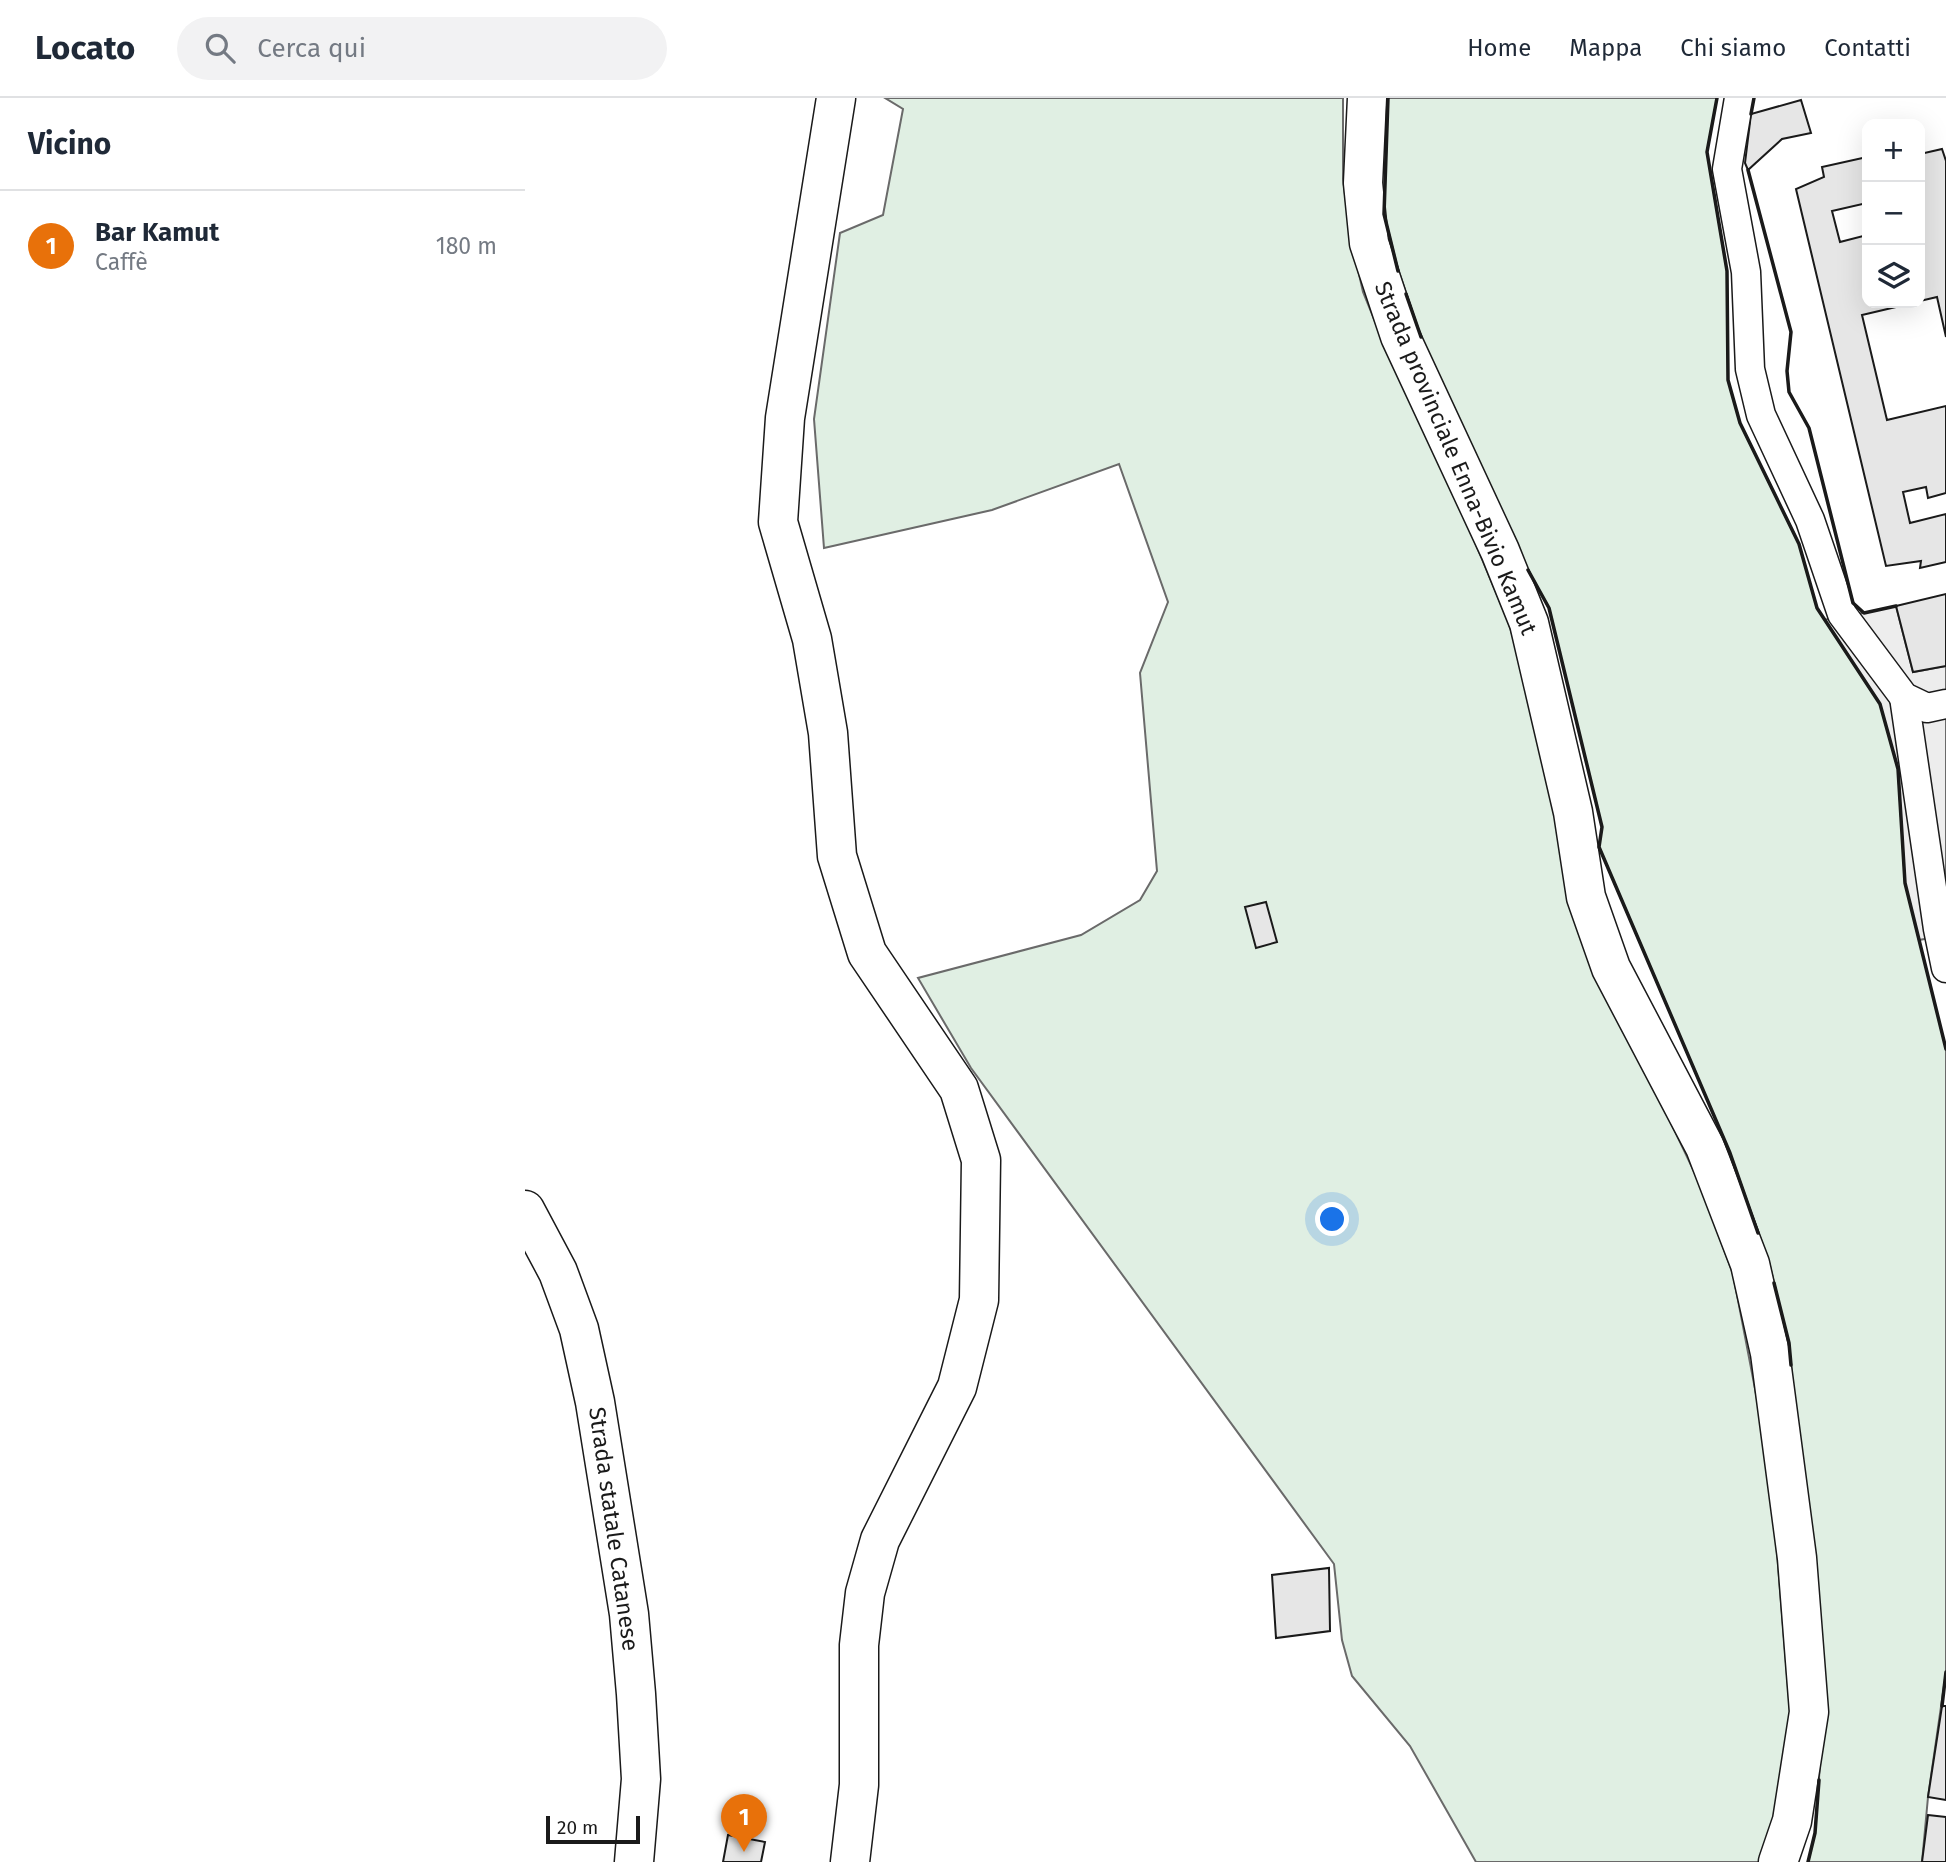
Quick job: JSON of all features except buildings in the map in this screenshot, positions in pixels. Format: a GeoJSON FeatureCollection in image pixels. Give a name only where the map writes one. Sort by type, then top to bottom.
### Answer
{"type":"FeatureCollection","features":[{"type":"Feature","properties":{"kind":"main road"},"geometry":{"type":"LineString","coordinates":[[836,98],[785,418],[778,522],[812,639],[828,733],[837,856],[867,953],[960,1090],[981,1160],[979,1300],[957,1387],[880,1540],[865,1594],[859,1645],[859,1785],[851,1862]]}},
{"type":"Feature","properties":{"kind":"main road","name":"Strada provinciale Enna-Bivio Kamut"},"geometry":{"type":"LineString","coordinates":[[1367,98],[1363,183],[1369,243],[1400,336],[1500,551],[1529,622],[1573,812],[1586,897],[1611,968],[1705,1147],[1750,1264],[1759,1302],[1770,1353],[1797,1559],[1809,1712],[1792,1821],[1778,1862]]}},
{"type":"Feature","properties":{"kind":"main road","name":"Strada statale Catanese"},"geometry":{"type":"LineString","coordinates":[[525,1210],[563,1283],[579,1328],[595,1402],[629,1614],[636,1694],[641,1779],[634,1862]]}},
{"type":"Feature","properties":{"kind":"street"},"geometry":{"type":"LineString","coordinates":[[1739,98],[1727,169],[1746,272],[1750,369],[1761,415],[1809,520],[1842,614],[1904,697],[1927,708],[1946,704]]}},
{"type":"Feature","properties":{"kind":"street"},"geometry":{"type":"LineString","coordinates":[[1904,697],[1939,937],[1946,968]]}},
{"type":"Feature","properties":{"kind":"green space"},"geometry":{"type":"Polygon","coordinates":[[[885,98],[1343,98],[1343,179],[1350,234],[1363,292],[1508,621],[1533,703],[1576,923],[1699,1182],[1733,1274],[1770,1467],[1793,1749],[1762,1862],[1476,1862],[1410,1746],[1352,1676],[1342,1640],[1334,1564],[971,1068],[918,978],[1081,935],[1140,900],[1157,871],[1140,673],[1168,602],[1119,464],[992,510],[824,548],[814,419],[840,233],[883,215],[903,109],[885,98]]]}},
{"type":"Feature","properties":{"kind":"green space"},"geometry":{"type":"Polygon","coordinates":[[[1388,98],[1717,98],[1707,152],[1727,271],[1728,380],[1740,423],[1799,544],[1817,608],[1880,704],[1898,769],[1905,883],[1946,1049],[1946,1672],[1928,1797],[1922,1862],[1808,1862],[1815,1833],[1823,1723],[1789,1343],[1769,1262],[1730,1153],[1599,847],[1602,827],[1549,608],[1527,568],[1423,343],[1398,269],[1384,214],[1388,98]]]}},
{"type":"Feature","properties":{"kind":"shaded area"},"geometry":{"type":"Polygon","coordinates":[[[1896,606],[1913,672],[1946,666],[1946,935],[1919,940],[1905,883],[1898,769],[1880,704],[1825,620],[1842,614],[1864,613],[1896,606]]]}},
{"type":"Feature","properties":{"kind":"wall"},"geometry":{"type":"LineString","coordinates":[[1388,98],[1384,214],[1398,271]]}},
{"type":"Feature","properties":{"kind":"wall"},"geometry":{"type":"LineString","coordinates":[[1717,98],[1707,152],[1727,271],[1728,380],[1740,423],[1799,544],[1817,608],[1880,704],[1898,769],[1905,883],[1946,1049]]}},
{"type":"Feature","properties":{"kind":"wall"},"geometry":{"type":"LineString","coordinates":[[1751,114],[1754,98]]}},
{"type":"Feature","properties":{"kind":"wall"},"geometry":{"type":"LineString","coordinates":[[1748,170],[1791,332],[1787,371],[1789,392],[1809,428],[1853,603],[1864,613],[1896,606]]}},
{"type":"Feature","properties":{"kind":"wall"},"geometry":{"type":"LineString","coordinates":[[1406,294],[1421,337]]}},
{"type":"Feature","properties":{"kind":"wall"},"geometry":{"type":"LineString","coordinates":[[1528,570],[1549,608],[1602,827],[1599,847],[1730,1153],[1758,1233]]}},
{"type":"Feature","properties":{"kind":"wall"},"geometry":{"type":"LineString","coordinates":[[1774,1283],[1789,1343],[1791,1365]]}},
{"type":"Feature","properties":{"kind":"wall"},"geometry":{"type":"LineString","coordinates":[[1942,1706],[1946,1672]]}},
{"type":"Feature","properties":{"kind":"wall"},"geometry":{"type":"LineString","coordinates":[[1808,1862],[1815,1833],[1819,1780]]}},
{"type":"Feature","properties":{"kind":"place","name":"Bar Kamut"},"geometry":{"type":"Point","coordinates":[744,1852]}}]}
